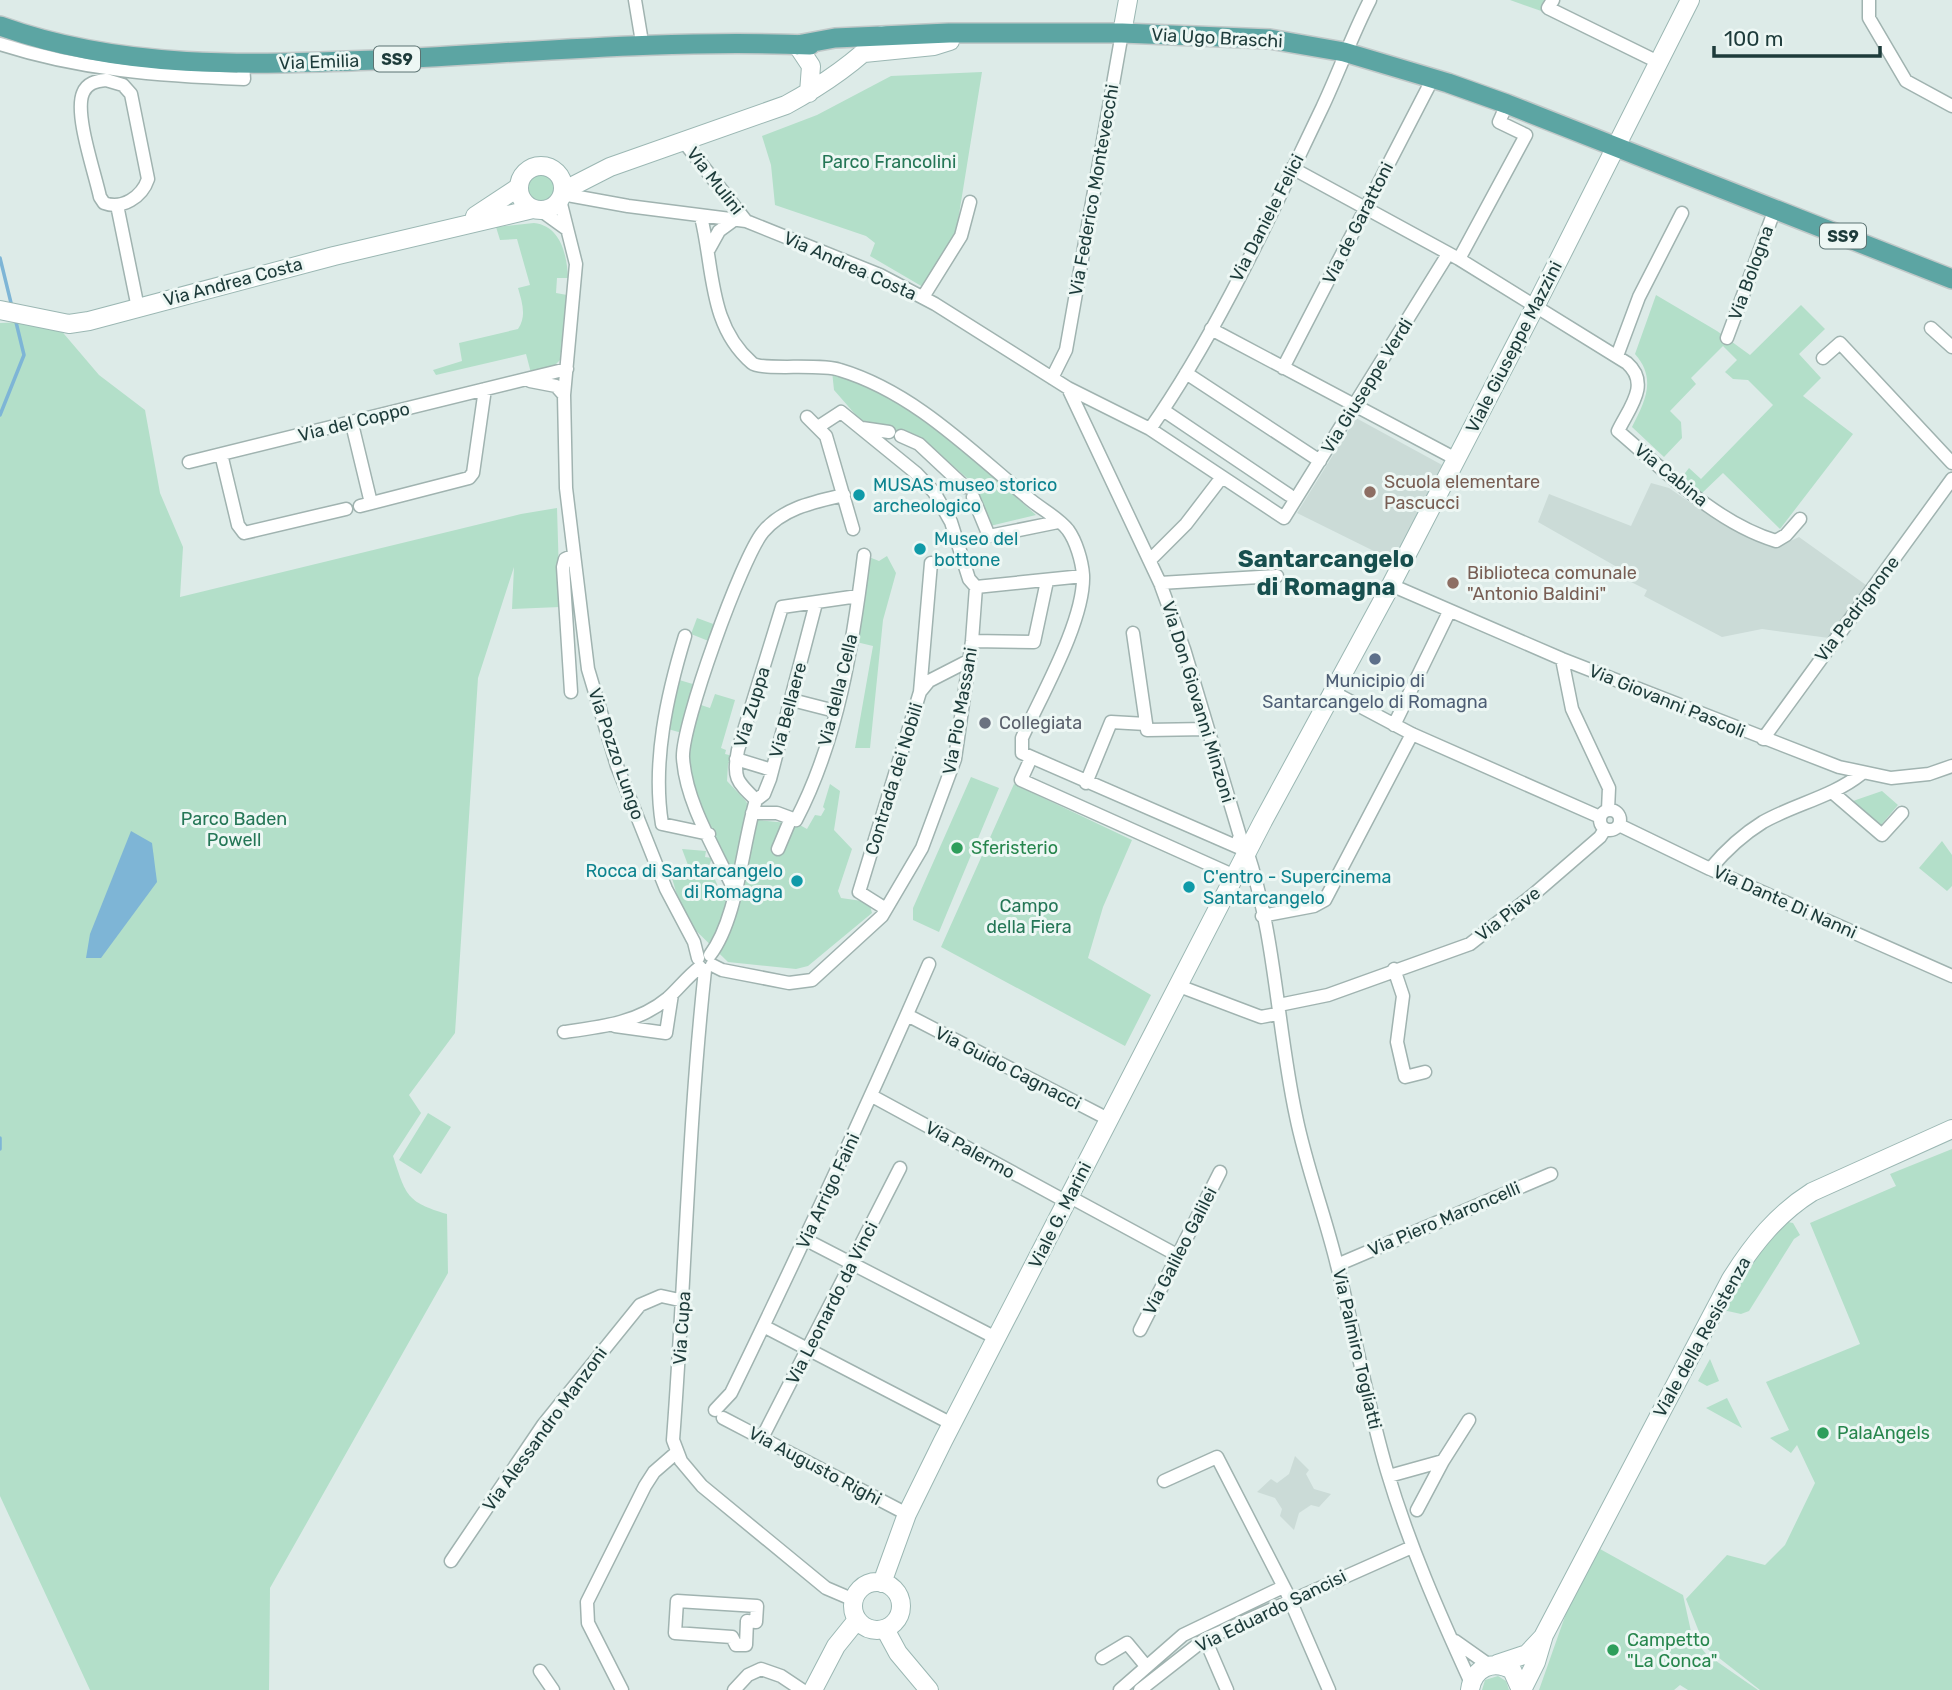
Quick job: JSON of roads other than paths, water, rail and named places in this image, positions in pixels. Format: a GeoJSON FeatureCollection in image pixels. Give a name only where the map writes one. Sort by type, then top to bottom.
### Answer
{"type":"FeatureCollection","features":[{"type":"Feature","properties":{"kind":"main road","name":"Via Emilia"},"geometry":{"type":"LineString","coordinates":[[0,26],[65,45],[126,57],[181,63],[243,64],[643,48],[797,45]]}},
{"type":"Feature","properties":{"kind":"main road","name":"Via Ugo Braschi"},"geometry":{"type":"LineString","coordinates":[[873,44],[1002,35],[1122,33],[1270,39],[1343,52],[1433,78],[1507,104],[1952,279]]}},
{"type":"Feature","properties":{"kind":"main road","name":"Via Ugo Braschi"},"geometry":{"type":"LineString","coordinates":[[797,45],[950,41],[1002,35]]}},
{"type":"Feature","properties":{"kind":"street"},"geometry":{"type":"LineString","coordinates":[[635,0],[643,48]]}},
{"type":"Feature","properties":{"kind":"street","name":"Via Federico Montevecchi"},"geometry":{"type":"LineString","coordinates":[[1052,378],[1066,350],[1128,0]]}},
{"type":"Feature","properties":{"kind":"street","name":"Via Daniele Felici"},"geometry":{"type":"LineString","coordinates":[[1150,429],[1211,329],[1324,105],[1343,52],[1370,0]]}},
{"type":"Feature","properties":{"kind":"street"},"geometry":{"type":"LineString","coordinates":[[1553,0],[1548,8],[1658,62]]}},
{"type":"Feature","properties":{"kind":"street","name":"Viale Giuseppe Mazzini"},"geometry":{"type":"LineString","coordinates":[[1241,848],[1333,692],[1391,585],[1690,0]]}},
{"type":"Feature","properties":{"kind":"street"},"geometry":{"type":"LineString","coordinates":[[1869,0],[1869,18],[1906,81],[1952,106]]}},
{"type":"Feature","properties":{"kind":"street"},"geometry":{"type":"LineString","coordinates":[[0,44],[75,65],[167,76],[244,79],[243,64]]}},
{"type":"Feature","properties":{"kind":"street"},"geometry":{"type":"LineString","coordinates":[[537,209],[551,207],[562,195],[610,167],[684,142],[809,93],[873,44]]}},
{"type":"Feature","properties":{"kind":"street"},"geometry":{"type":"LineString","coordinates":[[797,45],[807,55],[811,66],[809,93]]}},
{"type":"Feature","properties":{"kind":"street","name":"Via de Garattoni"},"geometry":{"type":"LineString","coordinates":[[1283,368],[1433,78]]}},
{"type":"Feature","properties":{"kind":"street"},"geometry":{"type":"LineString","coordinates":[[106,80],[123,85],[131,94],[148,179],[139,195],[117,205],[107,204],[100,197],[80,109],[85,89],[90,83],[106,80]]}},
{"type":"Feature","properties":{"kind":"street"},"geometry":{"type":"LineString","coordinates":[[1453,256],[1526,135],[1499,122],[1507,104]]}},
{"type":"Feature","properties":{"kind":"street","name":"Via Mulini"},"geometry":{"type":"LineString","coordinates":[[684,142],[740,220]]}},
{"type":"Feature","properties":{"kind":"street"},"geometry":{"type":"LineString","coordinates":[[565,228],[523,200],[519,187],[524,174],[536,166],[556,172],[610,167]]}},
{"type":"Feature","properties":{"kind":"street","name":"Via Cabina"},"geometry":{"type":"LineString","coordinates":[[1292,168],[1453,256],[1536,305],[1634,369],[1640,386],[1618,431],[1718,513],[1760,536],[1776,541],[1786,535],[1800,519]]}},
{"type":"Feature","properties":{"kind":"street"},"geometry":{"type":"LineString","coordinates":[[556,172],[562,195]]}},
{"type":"Feature","properties":{"kind":"street","name":"Via Andrea Costa"},"geometry":{"type":"LineString","coordinates":[[465,223],[519,187]]}},
{"type":"Feature","properties":{"kind":"street","name":"Via Andrea Costa"},"geometry":{"type":"LineString","coordinates":[[562,195],[701,217],[740,220],[880,275],[923,297],[1068,388],[1150,429],[1284,518]]}},
{"type":"Feature","properties":{"kind":"street","name":"Via Pozzo Lungo"},"geometry":{"type":"LineString","coordinates":[[562,195],[565,228],[576,264],[577,278],[564,395],[566,488],[588,670],[617,766],[666,889],[705,962]]}},
{"type":"Feature","properties":{"kind":"street"},"geometry":{"type":"LineString","coordinates":[[923,297],[961,236],[970,202]]}},
{"type":"Feature","properties":{"kind":"street"},"geometry":{"type":"LineString","coordinates":[[117,205],[138,308]]}},
{"type":"Feature","properties":{"kind":"street","name":"Via Andrea Costa"},"geometry":{"type":"LineString","coordinates":[[0,310],[62,323],[89,321],[465,223],[537,209]]}},
{"type":"Feature","properties":{"kind":"street","name":"Via Bologna"},"geometry":{"type":"LineString","coordinates":[[1727,338],[1774,209]]}},
{"type":"Feature","properties":{"kind":"street"},"geometry":{"type":"LineString","coordinates":[[1617,356],[1639,297],[1682,213]]}},
{"type":"Feature","properties":{"kind":"street"},"geometry":{"type":"LineString","coordinates":[[701,217],[709,248],[718,316],[739,349],[754,366],[767,368],[814,365],[838,369],[895,394],[960,440],[1068,530],[1080,556],[1083,576],[1078,608],[1022,738],[1026,756],[1021,780],[1235,876]]}},
{"type":"Feature","properties":{"kind":"street"},"geometry":{"type":"LineString","coordinates":[[709,248],[719,230],[740,220]]}},
{"type":"Feature","properties":{"kind":"street","name":"Via Giuseppe Verdi"},"geometry":{"type":"LineString","coordinates":[[1284,518],[1453,256]]}},
{"type":"Feature","properties":{"kind":"street"},"geometry":{"type":"LineString","coordinates":[[1931,328],[1952,347]]}},
{"type":"Feature","properties":{"kind":"street"},"geometry":{"type":"LineString","coordinates":[[1211,329],[1456,459]]}},
{"type":"Feature","properties":{"kind":"street"},"geometry":{"type":"LineString","coordinates":[[1823,358],[1840,343],[1952,463]]}},
{"type":"Feature","properties":{"kind":"street","name":"Via del Coppo"},"geometry":{"type":"LineString","coordinates":[[189,462],[567,369]]}},
{"type":"Feature","properties":{"kind":"street"},"geometry":{"type":"LineString","coordinates":[[1186,373],[1320,461]]}},
{"type":"Feature","properties":{"kind":"street","name":"Via del Coppo"},"geometry":{"type":"LineString","coordinates":[[519,381],[556,386],[564,395]]}},
{"type":"Feature","properties":{"kind":"street","name":"Via Don Giovanni Minzoni"},"geometry":{"type":"LineString","coordinates":[[1068,388],[1160,583],[1208,729],[1262,916]]}},
{"type":"Feature","properties":{"kind":"street"},"geometry":{"type":"LineString","coordinates":[[352,424],[366,505],[469,478],[473,473],[485,389]]}},
{"type":"Feature","properties":{"kind":"street"},"geometry":{"type":"LineString","coordinates":[[1163,410],[1289,495]]}},
{"type":"Feature","properties":{"kind":"street"},"geometry":{"type":"LineString","coordinates":[[818,427],[841,412],[916,474],[939,499],[951,522],[969,579],[976,587],[1083,576]]}},
{"type":"Feature","properties":{"kind":"street"},"geometry":{"type":"LineString","coordinates":[[807,417],[826,436],[853,529]]}},
{"type":"Feature","properties":{"kind":"street"},"geometry":{"type":"LineString","coordinates":[[862,428],[895,434],[919,444],[969,492],[989,536],[1058,522]]}},
{"type":"Feature","properties":{"kind":"street"},"geometry":{"type":"LineString","coordinates":[[221,454],[238,525],[244,533],[346,509]]}},
{"type":"Feature","properties":{"kind":"street"},"geometry":{"type":"LineString","coordinates":[[1150,560],[1186,524],[1222,477]]}},
{"type":"Feature","properties":{"kind":"street","name":"Via Pedrignone"},"geometry":{"type":"LineString","coordinates":[[1763,738],[1952,479]]}},
{"type":"Feature","properties":{"kind":"street"},"geometry":{"type":"LineString","coordinates":[[735,892],[686,784],[682,754],[694,702],[718,631],[761,533],[783,513],[815,501],[844,495]]}},
{"type":"Feature","properties":{"kind":"street","name":"Via Pozzo Lungo"},"geometry":{"type":"LineString","coordinates":[[571,692],[562,575],[565,559],[574,555]]}},
{"type":"Feature","properties":{"kind":"street","name":"Via della Cella"},"geometry":{"type":"LineString","coordinates":[[779,849],[824,751],[848,664],[864,555]]}},
{"type":"Feature","properties":{"kind":"street"},"geometry":{"type":"LineString","coordinates":[[920,692],[931,563]]}},
{"type":"Feature","properties":{"kind":"street"},"geometry":{"type":"LineString","coordinates":[[1160,583],[1277,576]]}},
{"type":"Feature","properties":{"kind":"street"},"geometry":{"type":"LineString","coordinates":[[972,642],[1034,642],[1047,581]]}},
{"type":"Feature","properties":{"kind":"street","name":"Via Giovanni Pascoli"},"geometry":{"type":"LineString","coordinates":[[1391,585],[1562,659],[1861,774],[1891,778],[1929,774],[1952,766]]}},
{"type":"Feature","properties":{"kind":"street","name":"Via Pio Massani"},"geometry":{"type":"LineString","coordinates":[[705,962],[722,970],[789,983],[812,980],[886,909],[922,848],[951,770],[970,660],[976,587]]}},
{"type":"Feature","properties":{"kind":"street"},"geometry":{"type":"LineString","coordinates":[[817,603],[858,596]]}},
{"type":"Feature","properties":{"kind":"street","name":"Via Zuppa"},"geometry":{"type":"LineString","coordinates":[[754,806],[734,772],[782,607],[817,603]]}},
{"type":"Feature","properties":{"kind":"street","name":"Via Bellaere"},"geometry":{"type":"LineString","coordinates":[[705,962],[716,947],[735,892],[754,806],[764,794],[772,770],[817,603]]}},
{"type":"Feature","properties":{"kind":"street"},"geometry":{"type":"LineString","coordinates":[[1394,724],[1449,612]]}},
{"type":"Feature","properties":{"kind":"street"},"geometry":{"type":"LineString","coordinates":[[1133,633],[1147,730],[1208,729]]}},
{"type":"Feature","properties":{"kind":"street"},"geometry":{"type":"LineString","coordinates":[[685,636],[668,699],[658,799],[662,824],[709,834]]}},
{"type":"Feature","properties":{"kind":"street"},"geometry":{"type":"LineString","coordinates":[[1562,659],[1572,709],[1609,788],[1604,819],[1611,830],[1619,825]]}},
{"type":"Feature","properties":{"kind":"street","name":"Contrada dei Nobili"},"geometry":{"type":"LineString","coordinates":[[886,909],[859,892],[920,692],[929,681],[970,660]]}},
{"type":"Feature","properties":{"kind":"street","name":"Via Dante Di Nanni"},"geometry":{"type":"LineString","coordinates":[[1333,692],[1412,734],[1604,819],[1619,814],[1619,825],[1710,869],[1952,976]]}},
{"type":"Feature","properties":{"kind":"street"},"geometry":{"type":"LineString","coordinates":[[792,700],[835,710]]}},
{"type":"Feature","properties":{"kind":"street"},"geometry":{"type":"LineString","coordinates":[[1086,783],[1111,722],[1146,724]]}},
{"type":"Feature","properties":{"kind":"street"},"geometry":{"type":"LineString","coordinates":[[1262,916],[1314,906],[1325,900],[1412,734]]}},
{"type":"Feature","properties":{"kind":"street"},"geometry":{"type":"LineString","coordinates":[[1026,756],[1241,848]]}},
{"type":"Feature","properties":{"kind":"street"},"geometry":{"type":"LineString","coordinates":[[736,759],[772,770]]}},
{"type":"Feature","properties":{"kind":"street"},"geometry":{"type":"LineString","coordinates":[[1710,869],[1731,845],[1762,823],[1832,792],[1861,774]]}},
{"type":"Feature","properties":{"kind":"street"},"geometry":{"type":"LineString","coordinates":[[1832,792],[1882,835],[1902,814]]}},
{"type":"Feature","properties":{"kind":"street"},"geometry":{"type":"LineString","coordinates":[[754,806],[793,819]]}},
{"type":"Feature","properties":{"kind":"street"},"geometry":{"type":"LineString","coordinates":[[1139,833],[1150,811]]}},
{"type":"Feature","properties":{"kind":"street","name":"Via Piave"},"geometry":{"type":"LineString","coordinates":[[1179,986],[1261,1017],[1470,944],[1600,837],[1604,819]]}},
{"type":"Feature","properties":{"kind":"street","name":"Viale G. Marini"},"geometry":{"type":"LineString","coordinates":[[882,1583],[907,1514],[1235,876],[1241,848]]}},
{"type":"Feature","properties":{"kind":"street","name":"Via Palmiro Togliatti"},"geometry":{"type":"LineString","coordinates":[[1262,916],[1278,988],[1278,1009],[1297,1120],[1338,1265],[1367,1396],[1412,1547],[1470,1688]]}},
{"type":"Feature","properties":{"kind":"street"},"geometry":{"type":"LineString","coordinates":[[564,1032],[613,1025],[636,1017],[672,994],[705,962]]}},
{"type":"Feature","properties":{"kind":"street","name":"Via Cupa"},"geometry":{"type":"LineString","coordinates":[[677,1452],[673,1440],[684,1301],[695,1062],[705,962]]}},
{"type":"Feature","properties":{"kind":"street","name":"Via Arrigo Faini"},"geometry":{"type":"LineString","coordinates":[[719,1414],[873,1096],[929,964]]}},
{"type":"Feature","properties":{"kind":"street"},"geometry":{"type":"LineString","coordinates":[[1394,969],[1403,996],[1397,1041],[1405,1077],[1425,1072]]}},
{"type":"Feature","properties":{"kind":"street"},"geometry":{"type":"LineString","coordinates":[[613,1025],[666,1033],[672,994]]}},
{"type":"Feature","properties":{"kind":"street","name":"Via Guido Cagnacci"},"geometry":{"type":"LineString","coordinates":[[907,1015],[1110,1120]]}},
{"type":"Feature","properties":{"kind":"street","name":"Via Palermo"},"geometry":{"type":"LineString","coordinates":[[873,1096],[1177,1255]]}},
{"type":"Feature","properties":{"kind":"street","name":"Viale della Resistenza"},"geometry":{"type":"LineString","coordinates":[[1522,1690],[1536,1662],[1544,1635],[1731,1279],[1754,1244],[1793,1204],[1812,1192],[1952,1129]]}},
{"type":"Feature","properties":{"kind":"street","name":"Via Leonardo da Vinci"},"geometry":{"type":"LineString","coordinates":[[762,1437],[900,1168]]}},
{"type":"Feature","properties":{"kind":"street","name":"Via Galileo Galilei"},"geometry":{"type":"LineString","coordinates":[[1140,1330],[1220,1172]]}},
{"type":"Feature","properties":{"kind":"street","name":"Via Piero Maroncelli"},"geometry":{"type":"LineString","coordinates":[[1338,1265],[1551,1174]]}},
{"type":"Feature","properties":{"kind":"street"},"geometry":{"type":"LineString","coordinates":[[814,1244],[996,1338]]}},
{"type":"Feature","properties":{"kind":"street","name":"Via Alessandro Manzoni"},"geometry":{"type":"LineString","coordinates":[[451,1560],[543,1425],[640,1305],[661,1296],[684,1301]]}},
{"type":"Feature","properties":{"kind":"street"},"geometry":{"type":"LineString","coordinates":[[769,1329],[952,1424]]}},
{"type":"Feature","properties":{"kind":"street","name":"Via Augusto Righi"},"geometry":{"type":"LineString","coordinates":[[719,1414],[907,1514]]}},
{"type":"Feature","properties":{"kind":"street"},"geometry":{"type":"LineString","coordinates":[[1417,1510],[1469,1420]]}},
{"type":"Feature","properties":{"kind":"street"},"geometry":{"type":"LineString","coordinates":[[622,1690],[588,1623],[587,1602],[645,1486],[654,1472],[677,1452],[688,1473],[702,1486],[827,1588],[854,1600]]}},
{"type":"Feature","properties":{"kind":"street"},"geometry":{"type":"LineString","coordinates":[[1164,1481],[1217,1457],[1290,1599],[1329,1690]]}},
{"type":"Feature","properties":{"kind":"street"},"geometry":{"type":"LineString","coordinates":[[1389,1476],[1443,1461]]}},
{"type":"Feature","properties":{"kind":"street","name":"Via Eduardo Sancisi"},"geometry":{"type":"LineString","coordinates":[[1140,1690],[1205,1639],[1412,1547]]}},
{"type":"Feature","properties":{"kind":"street"},"geometry":{"type":"LineString","coordinates":[[882,1583],[895,1591],[901,1605],[897,1620],[885,1629],[870,1629],[857,1620],[854,1600],[862,1588],[882,1583]]}},
{"type":"Feature","properties":{"kind":"street"},"geometry":{"type":"LineString","coordinates":[[1120,1690],[1186,1633],[1283,1587]]}},
{"type":"Feature","properties":{"kind":"street"},"geometry":{"type":"LineString","coordinates":[[677,1601],[757,1606],[756,1622],[747,1621],[746,1645],[736,1645],[732,1637],[675,1633],[677,1601]]}},
{"type":"Feature","properties":{"kind":"street"},"geometry":{"type":"LineString","coordinates":[[813,1690],[836,1646],[857,1620]]}},
{"type":"Feature","properties":{"kind":"street"},"geometry":{"type":"LineString","coordinates":[[885,1629],[898,1653],[929,1690]]}},
{"type":"Feature","properties":{"kind":"street","name":"Viale della Resistenza"},"geometry":{"type":"LineString","coordinates":[[1470,1688],[1475,1675],[1493,1665],[1527,1654],[1544,1635]]}},
{"type":"Feature","properties":{"kind":"street","name":"Viale della Resistenza"},"geometry":{"type":"LineString","coordinates":[[1449,1636],[1467,1652],[1493,1665],[1512,1670],[1522,1690]]}},
{"type":"Feature","properties":{"kind":"street"},"geometry":{"type":"LineString","coordinates":[[1205,1639],[1227,1690]]}},
{"type":"Feature","properties":{"kind":"street"},"geometry":{"type":"LineString","coordinates":[[1102,1658],[1127,1643],[1159,1674]]}},
{"type":"Feature","properties":{"kind":"street"},"geometry":{"type":"LineString","coordinates":[[734,1690],[748,1675],[761,1669],[781,1676],[802,1690]]}},
{"type":"Feature","properties":{"kind":"street"},"geometry":{"type":"LineString","coordinates":[[540,1671],[553,1690]]}},
{"type":"Feature","properties":{"kind":"water"},"geometry":{"type":"Polygon","coordinates":[[[131,831],[152,843],[157,882],[101,958],[86,958],[90,934],[131,831]]]}},
{"type":"Feature","properties":{"kind":"waterway"},"geometry":{"type":"LineString","coordinates":[[0,258],[12,307]]}},
{"type":"Feature","properties":{"kind":"waterway"},"geometry":{"type":"LineString","coordinates":[[0,415],[24,355],[15,318]]}},
{"type":"Feature","properties":{"kind":"waterway"},"geometry":{"type":"LineString","coordinates":[[0,1138],[0,1149]]}},
{"type":"Feature","properties":{"kind":"place","name":"Scuola elementare Pascucci"},"geometry":{"type":"Point","coordinates":[1370,492]}},
{"type":"Feature","properties":{"kind":"place","name":"MUSAS museo storico archeologico"},"geometry":{"type":"Point","coordinates":[859,495]}},
{"type":"Feature","properties":{"kind":"place","name":"Museo del bottone"},"geometry":{"type":"Point","coordinates":[920,549]}},
{"type":"Feature","properties":{"kind":"place","name":"Biblioteca comunale \"Antonio Baldini\""},"geometry":{"type":"Point","coordinates":[1453,583]}},
{"type":"Feature","properties":{"kind":"place","name":"Municipio di Santarcangelo di Romagna"},"geometry":{"type":"Point","coordinates":[1375,659]}},
{"type":"Feature","properties":{"kind":"place","name":"Collegiata"},"geometry":{"type":"Point","coordinates":[985,723]}},
{"type":"Feature","properties":{"kind":"place","name":"Sferisterio"},"geometry":{"type":"Point","coordinates":[957,848]}},
{"type":"Feature","properties":{"kind":"place","name":"Rocca di Santarcangelo di Romagna"},"geometry":{"type":"Point","coordinates":[797,881]}},
{"type":"Feature","properties":{"kind":"place","name":"C'entro - Supercinema Santarcangelo"},"geometry":{"type":"Point","coordinates":[1189,887]}},
{"type":"Feature","properties":{"kind":"place","name":"PalaAngels"},"geometry":{"type":"Point","coordinates":[1823,1433]}},
{"type":"Feature","properties":{"kind":"place","name":"Campetto \"La Conca\""},"geometry":{"type":"Point","coordinates":[1613,1650]}},
{"type":"Feature","properties":{"kind":"district","name":"Santarcangelo di Romagna"},"geometry":{"type":"Point","coordinates":[1326,573]}},
{"type":"Feature","properties":{"kind":"park label","name":"Parco Francolini"},"geometry":{"type":"Point","coordinates":[889,162]}},
{"type":"Feature","properties":{"kind":"park label","name":"Parco Baden Powell"},"geometry":{"type":"Point","coordinates":[234,829]}},
{"type":"Feature","properties":{"kind":"park label","name":"Campo della Fiera"},"geometry":{"type":"Point","coordinates":[1029,916]}}]}
